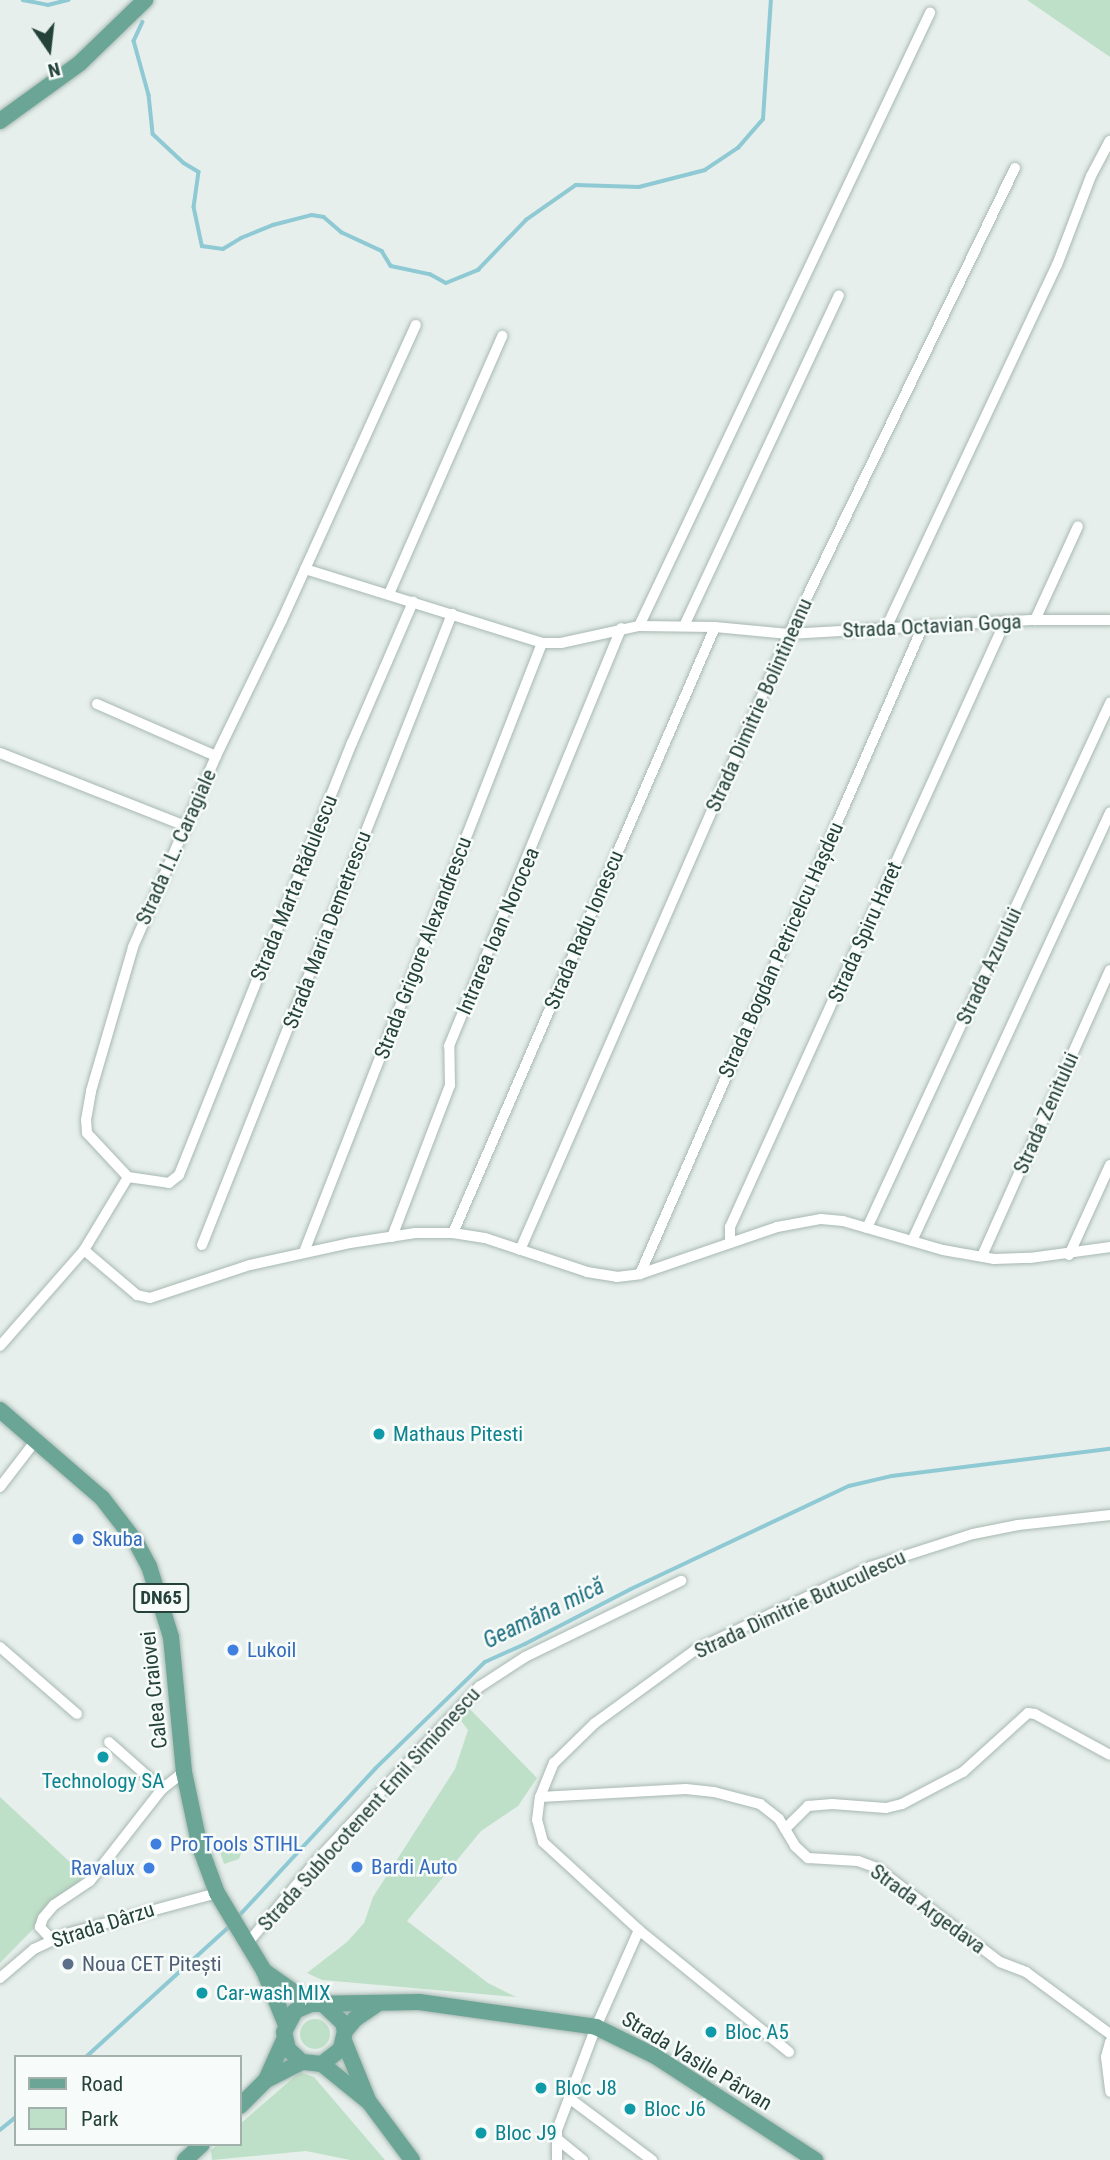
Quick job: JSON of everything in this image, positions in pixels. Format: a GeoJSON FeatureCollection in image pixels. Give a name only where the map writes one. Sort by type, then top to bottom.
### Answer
{"type":"FeatureCollection","features":[{"type":"Feature","properties":{"kind":"main road"},"geometry":{"type":"LineString","coordinates":[[0,121],[80,63],[145,0]]}},
{"type":"Feature","properties":{"kind":"main road","name":"Calea Craiovei"},"geometry":{"type":"LineString","coordinates":[[0,1410],[102,1498],[136,1542],[149,1566],[171,1637],[184,1772],[200,1847],[217,1893],[243,1941],[264,1971]]}},
{"type":"Feature","properties":{"kind":"main road"},"geometry":{"type":"LineString","coordinates":[[264,1971],[338,2016],[369,2102]]}},
{"type":"Feature","properties":{"kind":"main road"},"geometry":{"type":"LineString","coordinates":[[264,1971],[285,2032],[288,2049],[302,2062]]}},
{"type":"Feature","properties":{"kind":"main road"},"geometry":{"type":"LineString","coordinates":[[322,2064],[336,2056],[344,2036],[367,2009],[382,2001]]}},
{"type":"Feature","properties":{"kind":"main road","name":"Strada Vasile Pârvan"},"geometry":{"type":"LineString","coordinates":[[318,2005],[419,2002],[596,2026],[655,2056],[815,2160]]}},
{"type":"Feature","properties":{"kind":"main road"},"geometry":{"type":"LineString","coordinates":[[266,2080],[295,2011],[318,2005]]}},
{"type":"Feature","properties":{"kind":"main road"},"geometry":{"type":"LineString","coordinates":[[242,2104],[266,2080],[302,2062],[322,2064],[369,2102],[412,2160]]}},
{"type":"Feature","properties":{"kind":"main road"},"geometry":{"type":"LineString","coordinates":[[185,2160],[200,2146]]}},
{"type":"Feature","properties":{"kind":"street"},"geometry":{"type":"LineString","coordinates":[[639,626],[929,13]]}},
{"type":"Feature","properties":{"kind":"street"},"geometry":{"type":"LineString","coordinates":[[886,628],[1057,265],[1091,176],[1110,141]]}},
{"type":"Feature","properties":{"kind":"street","name":"Strada Dimitrie Bolintineanu"},"geometry":{"type":"LineString","coordinates":[[520,1250],[789,634],[1015,169]]}},
{"type":"Feature","properties":{"kind":"street"},"geometry":{"type":"LineString","coordinates":[[684,626],[839,295]]}},
{"type":"Feature","properties":{"kind":"street","name":"Strada I.L. Caragiale"},"geometry":{"type":"LineString","coordinates":[[128,1177],[87,1133],[88,1110],[133,947],[216,755],[305,569],[416,325]]}},
{"type":"Feature","properties":{"kind":"street"},"geometry":{"type":"LineString","coordinates":[[389,594],[502,336]]}},
{"type":"Feature","properties":{"kind":"street"},"geometry":{"type":"LineString","coordinates":[[1035,620],[1078,526]]}},
{"type":"Feature","properties":{"kind":"street","name":"Strada Octavian Goga"},"geometry":{"type":"LineString","coordinates":[[305,569],[542,643],[561,643],[639,626],[715,627],[789,634],[1035,620],[1110,620]]}},
{"type":"Feature","properties":{"kind":"street","name":"Strada Marta Rădulescu"},"geometry":{"type":"LineString","coordinates":[[128,1177],[169,1183],[178,1175],[347,756],[414,602]]}},
{"type":"Feature","properties":{"kind":"street","name":"Strada Maria Demetrescu"},"geometry":{"type":"LineString","coordinates":[[202,1245],[452,614]]}},
{"type":"Feature","properties":{"kind":"street","name":"Strada Spiru Haret"},"geometry":{"type":"LineString","coordinates":[[730,1242],[730,1227],[1005,622]]}},
{"type":"Feature","properties":{"kind":"street","name":"Strada Bogdan Petricelcu Hașdeu"},"geometry":{"type":"LineString","coordinates":[[640,1274],[923,626]]}},
{"type":"Feature","properties":{"kind":"street","name":"Strada Radu Ionescu"},"geometry":{"type":"LineString","coordinates":[[453,1233],[715,627]]}},
{"type":"Feature","properties":{"kind":"street","name":"Intrarea Ioan Norocea"},"geometry":{"type":"LineString","coordinates":[[392,1237],[450,1085],[449,1046],[621,628]]}},
{"type":"Feature","properties":{"kind":"street","name":"Strada Grigore Alexandrescu"},"geometry":{"type":"LineString","coordinates":[[304,1252],[542,643]]}},
{"type":"Feature","properties":{"kind":"street","name":"Strada Azurului"},"geometry":{"type":"LineString","coordinates":[[867,1228],[1110,703]]}},
{"type":"Feature","properties":{"kind":"street"},"geometry":{"type":"LineString","coordinates":[[97,704],[216,755]]}},
{"type":"Feature","properties":{"kind":"street"},"geometry":{"type":"LineString","coordinates":[[0,753],[185,827]]}},
{"type":"Feature","properties":{"kind":"street"},"geometry":{"type":"LineString","coordinates":[[912,1241],[1110,813]]}},
{"type":"Feature","properties":{"kind":"street","name":"Strada Zenitului"},"geometry":{"type":"LineString","coordinates":[[982,1256],[1110,970]]}},
{"type":"Feature","properties":{"kind":"street"},"geometry":{"type":"LineString","coordinates":[[1069,1255],[1110,1165]]}},
{"type":"Feature","properties":{"kind":"street"},"geometry":{"type":"LineString","coordinates":[[0,1346],[84,1250],[128,1177]]}},
{"type":"Feature","properties":{"kind":"street"},"geometry":{"type":"LineString","coordinates":[[84,1250],[137,1295],[150,1298],[250,1265],[304,1252],[392,1237],[453,1233],[485,1238],[587,1272],[617,1277],[640,1274],[777,1227],[821,1219],[843,1221],[912,1241],[982,1256],[1030,1258],[1069,1255],[1110,1247]]}},
{"type":"Feature","properties":{"kind":"street"},"geometry":{"type":"LineString","coordinates":[[0,1487],[36,1440]]}},
{"type":"Feature","properties":{"kind":"street","name":"Strada Dimitrie Butuculescu"},"geometry":{"type":"LineString","coordinates":[[789,2052],[639,1930],[543,1842],[537,1820],[540,1797],[554,1763],[567,1747],[642,1687],[695,1650],[870,1567],[927,1547],[1018,1525],[1110,1515]]}},
{"type":"Feature","properties":{"kind":"street","name":"Strada Sublocotenent Emil Simionescu"},"geometry":{"type":"LineString","coordinates":[[243,1941],[479,1687],[526,1657],[681,1581]]}},
{"type":"Feature","properties":{"kind":"street"},"geometry":{"type":"LineString","coordinates":[[0,1647],[77,1714]]}},
{"type":"Feature","properties":{"kind":"street"},"geometry":{"type":"LineString","coordinates":[[785,1829],[808,1806],[832,1804],[886,1808],[902,1804],[963,1772],[1028,1713],[1035,1714],[1110,1755]]}},
{"type":"Feature","properties":{"kind":"street"},"geometry":{"type":"LineString","coordinates":[[109,1742],[162,1789]]}},
{"type":"Feature","properties":{"kind":"street"},"geometry":{"type":"LineString","coordinates":[[52,1940],[40,1927],[43,1918],[54,1905],[90,1881],[162,1789],[184,1772]]}},
{"type":"Feature","properties":{"kind":"street","name":"Strada Argedava"},"geometry":{"type":"LineString","coordinates":[[540,1797],[701,1790],[760,1804],[779,1819],[795,1846],[808,1858],[858,1861],[877,1868],[1000,1962],[1026,1972],[1110,2034]]}},
{"type":"Feature","properties":{"kind":"street","name":"Strada Dârzu"},"geometry":{"type":"LineString","coordinates":[[0,1978],[34,1949],[52,1940],[138,1913],[217,1893]]}},
{"type":"Feature","properties":{"kind":"street"},"geometry":{"type":"LineString","coordinates":[[557,2160],[556,2138],[569,2098],[580,2075],[596,2026],[639,1930]]}},
{"type":"Feature","properties":{"kind":"street"},"geometry":{"type":"LineString","coordinates":[[1110,2042],[1106,2057],[1110,2092]]}},
{"type":"Feature","properties":{"kind":"street"},"geometry":{"type":"LineString","coordinates":[[569,2098],[652,2160]]}},
{"type":"Feature","properties":{"kind":"street"},"geometry":{"type":"LineString","coordinates":[[556,2138],[583,2160]]}},
{"type":"Feature","properties":{"kind":"green space"},"geometry":{"type":"Polygon","coordinates":[[[1027,0],[1110,0],[1110,57],[1027,0]]]}},
{"type":"Feature","properties":{"kind":"green space"},"geometry":{"type":"Polygon","coordinates":[[[464,1703],[537,1778],[518,1806],[481,1831],[407,1921],[488,1983],[516,1997],[322,1980],[307,1973],[347,1942],[364,1923],[373,1897],[455,1769],[468,1730],[455,1713],[464,1703]]]}},
{"type":"Feature","properties":{"kind":"green space"},"geometry":{"type":"Polygon","coordinates":[[[0,1797],[85,1876],[0,1963],[0,1797]]]}},
{"type":"Feature","properties":{"kind":"green space"},"geometry":{"type":"Polygon","coordinates":[[[232,1840],[237,1842],[241,1853],[239,1859],[224,1864],[217,1843],[232,1840]]]}},
{"type":"Feature","properties":{"kind":"green space"},"geometry":{"type":"Polygon","coordinates":[[[315,2019],[321,2020],[329,2028],[329,2040],[321,2048],[315,2049],[309,2048],[301,2040],[300,2034],[301,2028],[309,2020],[315,2019]]]}},
{"type":"Feature","properties":{"kind":"green space"},"geometry":{"type":"Polygon","coordinates":[[[300,2072],[314,2077],[385,2160],[350,2160],[306,2151],[212,2160],[211,2150],[216,2146],[242,2146],[242,2122],[300,2072]]]}},
{"type":"Feature","properties":{"kind":"waterway"},"geometry":{"type":"LineString","coordinates":[[23,0],[48,5],[68,0]]}},
{"type":"Feature","properties":{"kind":"waterway"},"geometry":{"type":"LineString","coordinates":[[143,22],[134,41],[149,95],[153,134],[184,163],[199,172],[194,207],[202,246],[223,249],[241,238],[273,225],[312,215],[324,217],[341,232],[382,251],[391,266],[430,274],[446,283],[478,270],[526,220],[576,185],[639,187],[705,170],[738,148],[763,119],[771,0]]}},
{"type":"Feature","properties":{"kind":"waterway","name":"Geamăna mică"},"geometry":{"type":"LineString","coordinates":[[238,1917],[375,1769],[485,1662],[631,1589],[849,1486],[892,1476],[1110,1449]]}},
{"type":"Feature","properties":{"kind":"waterway","name":"Geamăna mică"},"geometry":{"type":"LineString","coordinates":[[88,2055],[231,1925]]}},
{"type":"Feature","properties":{"kind":"waterway","name":"Geamăna mică"},"geometry":{"type":"LineString","coordinates":[[0,2130],[14,2119]]}},
{"type":"Feature","properties":{"kind":"place","name":"Mathaus Pitesti"},"geometry":{"type":"Point","coordinates":[379,1434]}},
{"type":"Feature","properties":{"kind":"place","name":"Skuba"},"geometry":{"type":"Point","coordinates":[78,1539]}},
{"type":"Feature","properties":{"kind":"place","name":"Lukoil"},"geometry":{"type":"Point","coordinates":[233,1650]}},
{"type":"Feature","properties":{"kind":"place","name":"Technology SA"},"geometry":{"type":"Point","coordinates":[103,1757]}},
{"type":"Feature","properties":{"kind":"place","name":"Pro Tools STIHL"},"geometry":{"type":"Point","coordinates":[156,1844]}},
{"type":"Feature","properties":{"kind":"place","name":"Bardi Auto"},"geometry":{"type":"Point","coordinates":[357,1867]}},
{"type":"Feature","properties":{"kind":"place","name":"Ravalux"},"geometry":{"type":"Point","coordinates":[149,1868]}},
{"type":"Feature","properties":{"kind":"place","name":"Noua CET Pitești"},"geometry":{"type":"Point","coordinates":[68,1964]}},
{"type":"Feature","properties":{"kind":"place","name":"Car-wash MIX"},"geometry":{"type":"Point","coordinates":[202,1993]}},
{"type":"Feature","properties":{"kind":"place","name":"Bloc A5"},"geometry":{"type":"Point","coordinates":[711,2032]}},
{"type":"Feature","properties":{"kind":"place","name":"Bloc J8"},"geometry":{"type":"Point","coordinates":[541,2088]}},
{"type":"Feature","properties":{"kind":"place","name":"Bloc J6"},"geometry":{"type":"Point","coordinates":[630,2109]}},
{"type":"Feature","properties":{"kind":"place","name":"Bloc J9"},"geometry":{"type":"Point","coordinates":[481,2133]}}]}
